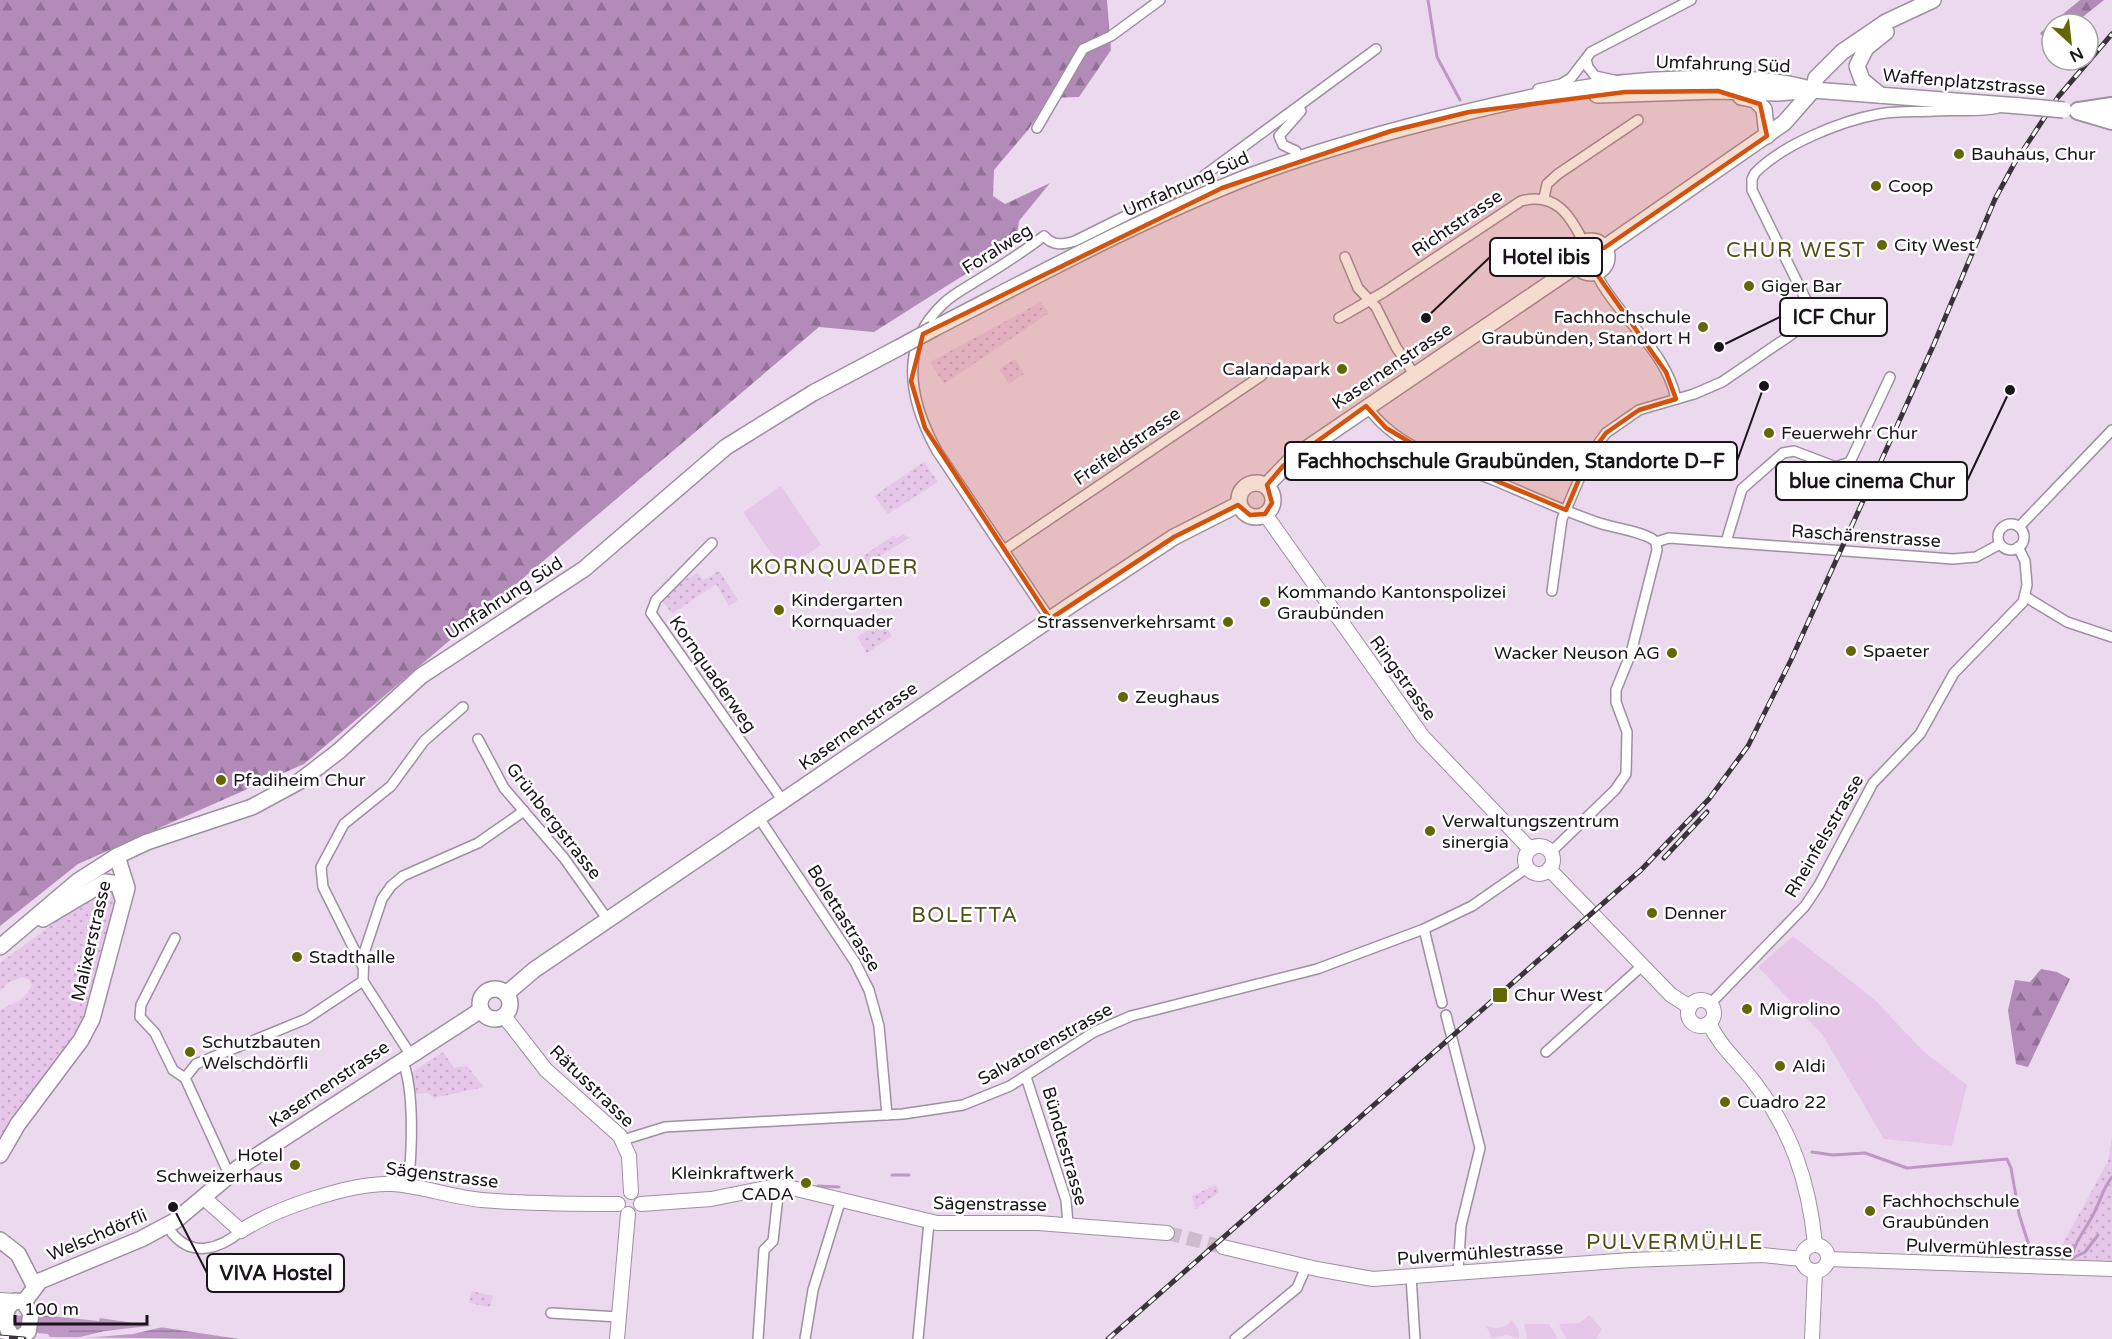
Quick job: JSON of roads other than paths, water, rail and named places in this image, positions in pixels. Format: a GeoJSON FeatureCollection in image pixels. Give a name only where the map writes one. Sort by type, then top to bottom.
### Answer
{"type":"FeatureCollection","features":[{"type":"Feature","properties":{"kind":"highway"},"geometry":{"type":"LineString","coordinates":[[2071,111],[2112,106]]}},
{"type":"Feature","properties":{"kind":"highway"},"geometry":{"type":"LineString","coordinates":[[2071,111],[2112,121]]}},
{"type":"Feature","properties":{"kind":"main road"},"geometry":{"type":"LineString","coordinates":[[1604,248],[1767,136],[1792,115],[1813,90],[1816,78],[1842,52],[1886,22],[1932,1]]}},
{"type":"Feature","properties":{"kind":"main road"},"geometry":{"type":"LineString","coordinates":[[1880,95],[1867,85],[1858,71],[1857,66],[1861,55],[1888,30],[1932,1]]}},
{"type":"Feature","properties":{"kind":"main road","name":"Umfahrung Süd"},"geometry":{"type":"LineString","coordinates":[[117,856],[147,842],[252,807],[300,781],[339,751],[421,676],[584,569],[726,447],[795,403],[900,346],[1152,219],[1222,188],[1332,148],[1516,99],[1623,82],[1698,79],[1773,81],[1813,90]]}},
{"type":"Feature","properties":{"kind":"main road","name":"Umfahrung Süd"},"geometry":{"type":"LineString","coordinates":[[1469,112],[1625,92],[1777,93],[1813,90]]}},
{"type":"Feature","properties":{"kind":"main road","name":"Waffenplatzstrasse"},"geometry":{"type":"LineString","coordinates":[[1813,90],[2071,111],[2112,112]]}},
{"type":"Feature","properties":{"kind":"main road"},"geometry":{"type":"LineString","coordinates":[[1718,91],[1760,104],[1766,113],[1767,136]]}},
{"type":"Feature","properties":{"kind":"main road"},"geometry":{"type":"LineString","coordinates":[[1584,243],[1597,243],[1604,248],[1607,261],[1596,273],[1585,272],[1577,265],[1577,250],[1584,243]]}},
{"type":"Feature","properties":{"kind":"main road","name":"Kasernenstrasse"},"geometry":{"type":"LineString","coordinates":[[1266,486],[1293,458],[1577,265]]}},
{"type":"Feature","properties":{"kind":"main road"},"geometry":{"type":"LineString","coordinates":[[1255,483],[1266,486],[1272,494],[1272,503],[1265,514],[1250,515],[1239,504],[1244,488],[1255,483]]}},
{"type":"Feature","properties":{"kind":"main road","name":"Kasernenstrasse"},"geometry":{"type":"LineString","coordinates":[[506,994],[534,970],[1050,619],[1174,537],[1239,504]]}},
{"type":"Feature","properties":{"kind":"main road","name":"Malixerstrasse"},"geometry":{"type":"LineString","coordinates":[[0,947],[78,881],[117,856],[127,882],[89,1026],[11,1134],[0,1155]]}},
{"type":"Feature","properties":{"kind":"main road"},"geometry":{"type":"LineString","coordinates":[[22,930],[57,912],[102,883],[116,883],[123,899]]}},
{"type":"Feature","properties":{"kind":"main road"},"geometry":{"type":"LineString","coordinates":[[497,989],[506,994],[510,1005],[504,1016],[491,1019],[481,1010],[480,999],[488,990],[497,989]]}},
{"type":"Feature","properties":{"kind":"main road","name":"Kasernenstrasse"},"geometry":{"type":"LineString","coordinates":[[203,1197],[229,1174],[481,1010]]}},
{"type":"Feature","properties":{"kind":"main road","name":"Welschdörfli"},"geometry":{"type":"LineString","coordinates":[[34,1285],[42,1279],[153,1233],[183,1215],[203,1197]]}},
{"type":"Feature","properties":{"kind":"main road"},"geometry":{"type":"LineString","coordinates":[[0,1240],[18,1254],[34,1285],[15,1306]]}},
{"type":"Feature","properties":{"kind":"main road"},"geometry":{"type":"LineString","coordinates":[[15,1306],[21,1335]]}},
{"type":"Feature","properties":{"kind":"main road"},"geometry":{"type":"LineString","coordinates":[[15,1306],[21,1335]]}},
{"type":"Feature","properties":{"kind":"street"},"geometry":{"type":"LineString","coordinates":[[1037,128],[1083,49],[1111,36],[1160,0]]}},
{"type":"Feature","properties":{"kind":"street"},"geometry":{"type":"LineString","coordinates":[[1516,99],[1529,91],[1561,84],[1571,78],[1596,49],[1691,0]]}},
{"type":"Feature","properties":{"kind":"street","name":"Foralweg"},"geometry":{"type":"LineString","coordinates":[[1050,619],[937,451],[925,428],[915,400],[912,365],[929,321],[944,303],[1044,236],[1050,242],[1059,244],[1075,241],[1198,180],[1376,49]]}},
{"type":"Feature","properties":{"kind":"street"},"geometry":{"type":"LineString","coordinates":[[1586,59],[1587,67],[1594,76],[1623,82]]}},
{"type":"Feature","properties":{"kind":"street"},"geometry":{"type":"LineString","coordinates":[[1552,591],[1562,519],[1589,456],[1606,433],[1639,410],[1722,382],[1798,330],[1810,318],[1807,302],[1752,190],[1755,173],[1793,145],[1880,113],[1935,110],[1982,112],[2013,106]]}},
{"type":"Feature","properties":{"kind":"street"},"geometry":{"type":"LineString","coordinates":[[1296,151],[1283,144],[1279,136],[1301,111],[1300,107]]}},
{"type":"Feature","properties":{"kind":"street"},"geometry":{"type":"LineString","coordinates":[[1584,243],[1566,212],[1552,200],[1544,198],[1547,184],[1558,174],[1638,120]]}},
{"type":"Feature","properties":{"kind":"street","name":"Richtstrasse"},"geometry":{"type":"LineString","coordinates":[[1370,301],[1510,206],[1528,199],[1544,198]]}},
{"type":"Feature","properties":{"kind":"street"},"geometry":{"type":"LineString","coordinates":[[1345,257],[1358,288],[1376,307],[1396,347],[1414,374]]}},
{"type":"Feature","properties":{"kind":"street"},"geometry":{"type":"LineString","coordinates":[[1596,273],[1605,291],[1666,372],[1676,399]]}},
{"type":"Feature","properties":{"kind":"street"},"geometry":{"type":"LineString","coordinates":[[1339,318],[1370,301]]}},
{"type":"Feature","properties":{"kind":"street","name":"Freifeldstrasse"},"geometry":{"type":"LineString","coordinates":[[1004,550],[1261,376],[1268,369]]}},
{"type":"Feature","properties":{"kind":"street"},"geometry":{"type":"LineString","coordinates":[[1726,542],[1742,489],[1783,453],[1794,450],[1836,467],[1850,462],[1890,377]]}},
{"type":"Feature","properties":{"kind":"street","name":"Raschärenstrasse"},"geometry":{"type":"LineString","coordinates":[[1367,406],[1386,428],[1413,445],[1566,510],[1615,528],[1648,536],[1656,542],[1669,538],[1953,559],[1976,556],[2000,544]]}},
{"type":"Feature","properties":{"kind":"street"},"geometry":{"type":"LineString","coordinates":[[2019,527],[2112,430]]}},
{"type":"Feature","properties":{"kind":"street","name":"Ringstrasse"},"geometry":{"type":"LineString","coordinates":[[1265,514],[1416,728],[1467,786],[1530,849]]}},
{"type":"Feature","properties":{"kind":"street"},"geometry":{"type":"LineString","coordinates":[[2010,524],[2019,527],[2024,535],[2018,547],[2009,549],[2000,544],[2001,529],[2010,524]]}},
{"type":"Feature","properties":{"kind":"street"},"geometry":{"type":"LineString","coordinates":[[1551,852],[1615,790],[1626,774],[1626,727],[1616,702],[1616,690],[1631,653],[1656,542]]}},
{"type":"Feature","properties":{"kind":"street","name":"Kornquaderweg"},"geometry":{"type":"LineString","coordinates":[[712,543],[656,600],[651,613],[783,801]]}},
{"type":"Feature","properties":{"kind":"street"},"geometry":{"type":"LineString","coordinates":[[2018,547],[2025,561],[2026,597],[2067,622],[2112,637]]}},
{"type":"Feature","properties":{"kind":"street","name":"Rheinfelsstrasse"},"geometry":{"type":"LineString","coordinates":[[1710,1004],[1805,906],[1819,885],[1873,783],[1920,734],[1954,673],[2026,597]]}},
{"type":"Feature","properties":{"kind":"street"},"geometry":{"type":"LineString","coordinates":[[362,964],[323,887],[321,867],[344,824],[391,786],[428,737],[463,707]]}},
{"type":"Feature","properties":{"kind":"street","name":"Grünbergstrasse"},"geometry":{"type":"LineString","coordinates":[[478,739],[501,784],[568,863],[608,920]]}},
{"type":"Feature","properties":{"kind":"street"},"geometry":{"type":"LineString","coordinates":[[408,1186],[411,1126],[406,1057],[363,981],[362,964],[380,903],[394,883],[407,874],[478,843],[524,811]]}},
{"type":"Feature","properties":{"kind":"street","name":"Bolettastrasse"},"geometry":{"type":"LineString","coordinates":[[759,818],[854,960],[869,990],[879,1026],[887,1115]]}},
{"type":"Feature","properties":{"kind":"street"},"geometry":{"type":"LineString","coordinates":[[1539,846],[1551,852],[1553,861],[1549,869],[1538,873],[1528,867],[1526,858],[1530,849],[1539,846]]}},
{"type":"Feature","properties":{"kind":"street","name":"Salvatorenstrasse"},"geometry":{"type":"LineString","coordinates":[[623,1140],[674,1126],[887,1115],[940,1110],[963,1105],[993,1094],[1026,1077],[1090,1034],[1131,1016],[1306,973],[1424,929],[1472,906],[1528,867]]}},
{"type":"Feature","properties":{"kind":"street"},"geometry":{"type":"LineString","coordinates":[[1549,869],[1675,998],[1690,1007]]}},
{"type":"Feature","properties":{"kind":"street"},"geometry":{"type":"LineString","coordinates":[[1424,929],[1442,1003]]}},
{"type":"Feature","properties":{"kind":"street"},"geometry":{"type":"LineString","coordinates":[[175,938],[141,1005],[139,1015],[143,1023],[156,1034],[173,1070],[184,1078],[229,1174]]}},
{"type":"Feature","properties":{"kind":"street"},"geometry":{"type":"LineString","coordinates":[[1546,1052],[1643,965]]}},
{"type":"Feature","properties":{"kind":"street"},"geometry":{"type":"LineString","coordinates":[[184,1078],[196,1064],[306,1019],[363,981]]}},
{"type":"Feature","properties":{"kind":"street"},"geometry":{"type":"LineString","coordinates":[[1699,1000],[1710,1004],[1714,1014],[1709,1023],[1701,1026],[1691,1022],[1688,1014],[1690,1007],[1699,1000]]}},
{"type":"Feature","properties":{"kind":"street"},"geometry":{"type":"LineString","coordinates":[[1446,1015],[1480,1148],[1461,1226],[1458,1272]]}},
{"type":"Feature","properties":{"kind":"street","name":"Rätusstrasse"},"geometry":{"type":"LineString","coordinates":[[504,1016],[546,1070],[623,1140],[630,1162],[631,1192]]}},
{"type":"Feature","properties":{"kind":"street"},"geometry":{"type":"LineString","coordinates":[[1709,1023],[1721,1045],[1757,1085],[1786,1131],[1806,1186],[1815,1244]]}},
{"type":"Feature","properties":{"kind":"street","name":"Bündtestrasse"},"geometry":{"type":"LineString","coordinates":[[1026,1077],[1066,1200],[1068,1224]]}},
{"type":"Feature","properties":{"kind":"street","name":"Sägenstrasse"},"geometry":{"type":"LineString","coordinates":[[172,1233],[186,1245],[204,1249],[220,1245],[268,1216],[346,1190],[372,1185],[408,1186],[491,1201],[618,1204]]}},
{"type":"Feature","properties":{"kind":"street"},"geometry":{"type":"LineString","coordinates":[[758,1339],[764,1250],[773,1241],[779,1186]]}},
{"type":"Feature","properties":{"kind":"street","name":"Sägenstrasse"},"geometry":{"type":"LineString","coordinates":[[641,1204],[711,1199],[779,1186],[841,1199],[929,1222],[1068,1224],[1167,1233]]}},
{"type":"Feature","properties":{"kind":"street"},"geometry":{"type":"LineString","coordinates":[[631,1192],[639,1196],[641,1204],[637,1212],[628,1215],[621,1211],[618,1204],[622,1195],[631,1192]]}},
{"type":"Feature","properties":{"kind":"street"},"geometry":{"type":"LineString","coordinates":[[203,1197],[241,1231]]}},
{"type":"Feature","properties":{"kind":"street"},"geometry":{"type":"LineString","coordinates":[[805,1339],[813,1290],[841,1199]]}},
{"type":"Feature","properties":{"kind":"street"},"geometry":{"type":"LineString","coordinates":[[617,1339],[628,1215]]}},
{"type":"Feature","properties":{"kind":"street"},"geometry":{"type":"LineString","coordinates":[[918,1339],[929,1222]]}},
{"type":"Feature","properties":{"kind":"street"},"geometry":{"type":"LineString","coordinates":[[1815,1244],[1805,1249],[1802,1259],[1805,1266],[1815,1271]]}},
{"type":"Feature","properties":{"kind":"street"},"geometry":{"type":"LineString","coordinates":[[1815,1244],[1826,1250],[1828,1259],[1826,1266],[1815,1271]]}},
{"type":"Feature","properties":{"kind":"street"},"geometry":{"type":"LineString","coordinates":[[1223,1247],[1306,1267],[1298,1288],[1235,1339]]}},
{"type":"Feature","properties":{"kind":"street","name":"Pulvermühlestrasse"},"geometry":{"type":"LineString","coordinates":[[1306,1267],[1373,1279],[1718,1256],[1802,1259]]}},
{"type":"Feature","properties":{"kind":"street","name":"Pulvermühlestrasse"},"geometry":{"type":"LineString","coordinates":[[1828,1259],[2112,1269]]}},
{"type":"Feature","properties":{"kind":"street"},"geometry":{"type":"LineString","coordinates":[[1812,1339],[1815,1271]]}},
{"type":"Feature","properties":{"kind":"street"},"geometry":{"type":"LineString","coordinates":[[1411,1276],[1414,1339]]}},
{"type":"Feature","properties":{"kind":"street"},"geometry":{"type":"LineString","coordinates":[[550,1312],[619,1317]]}},
{"type":"Feature","properties":{"kind":"waterway"},"geometry":{"type":"LineString","coordinates":[[1428,0],[1437,57],[1460,100]]}},
{"type":"Feature","properties":{"kind":"waterway"},"geometry":{"type":"LineString","coordinates":[[1812,1152],[1833,1155],[1865,1153],[1907,1168],[2007,1159],[2011,1168],[2019,1214],[2031,1252],[2071,1259],[2078,1240],[2112,1177]]}},
{"type":"Feature","properties":{"kind":"waterway"},"geometry":{"type":"LineString","coordinates":[[892,1175],[909,1175]]}},
{"type":"Feature","properties":{"kind":"waterway"},"geometry":{"type":"LineString","coordinates":[[755,1178],[794,1179]]}},
{"type":"Feature","properties":{"kind":"waterway"},"geometry":{"type":"LineString","coordinates":[[818,1186],[839,1187]]}},
{"type":"Feature","properties":{"kind":"waterway"},"geometry":{"type":"LineString","coordinates":[[2071,1259],[2085,1252],[2098,1235]]}},
{"type":"Feature","properties":{"kind":"waterway"},"geometry":{"type":"LineString","coordinates":[[0,1322],[62,1327]]}},
{"type":"Feature","properties":{"kind":"tunnel"},"geometry":{"type":"LineString","coordinates":[[1167,1233],[1223,1247]]}},
{"type":"Feature","properties":{"kind":"railway"},"geometry":{"type":"LineString","coordinates":[[1108,1339],[1641,870],[1709,799],[1748,746],[1791,660],[1934,344],[1995,199],[2014,164],[2058,97],[2112,34]]}},
{"type":"Feature","properties":{"kind":"railway"},"geometry":{"type":"LineString","coordinates":[[1664,858],[1707,812]]}},
{"type":"Feature","properties":{"kind":"railway"},"geometry":{"type":"LineString","coordinates":[[0,1337],[24,1339]]}},
{"type":"Feature","properties":{"kind":"place","name":"Bauhaus, Chur"},"geometry":{"type":"Point","coordinates":[1959,154]}},
{"type":"Feature","properties":{"kind":"place","name":"Coop"},"geometry":{"type":"Point","coordinates":[1876,186]}},
{"type":"Feature","properties":{"kind":"place","name":"City West"},"geometry":{"type":"Point","coordinates":[1882,245]}},
{"type":"Feature","properties":{"kind":"place","name":"Giger Bar"},"geometry":{"type":"Point","coordinates":[1749,286]}},
{"type":"Feature","properties":{"kind":"place","name":"Hotel ibis"},"geometry":{"type":"Point","coordinates":[1426,318]}},
{"type":"Feature","properties":{"kind":"place","name":"Fachhochschule Graubünden, Standort H"},"geometry":{"type":"Point","coordinates":[1703,327]}},
{"type":"Feature","properties":{"kind":"place","name":"ICF Chur"},"geometry":{"type":"Point","coordinates":[1719,347]}},
{"type":"Feature","properties":{"kind":"place","name":"Calandapark"},"geometry":{"type":"Point","coordinates":[1342,369]}},
{"type":"Feature","properties":{"kind":"place","name":"Fachhochschule Graubünden, Standorte D–F"},"geometry":{"type":"Point","coordinates":[1764,386]}},
{"type":"Feature","properties":{"kind":"place","name":"blue cinema Chur"},"geometry":{"type":"Point","coordinates":[2010,390]}},
{"type":"Feature","properties":{"kind":"place","name":"Feuerwehr Chur"},"geometry":{"type":"Point","coordinates":[1769,433]}},
{"type":"Feature","properties":{"kind":"place","name":"Kommando Kantonspolizei Graubünden"},"geometry":{"type":"Point","coordinates":[1265,602]}},
{"type":"Feature","properties":{"kind":"place","name":"Kindergarten Kornquader"},"geometry":{"type":"Point","coordinates":[779,610]}},
{"type":"Feature","properties":{"kind":"place","name":"Strassenverkehrsamt"},"geometry":{"type":"Point","coordinates":[1228,622]}},
{"type":"Feature","properties":{"kind":"place","name":"Spaeter"},"geometry":{"type":"Point","coordinates":[1851,651]}},
{"type":"Feature","properties":{"kind":"place","name":"Wacker Neuson AG"},"geometry":{"type":"Point","coordinates":[1672,653]}},
{"type":"Feature","properties":{"kind":"place","name":"Zeughaus"},"geometry":{"type":"Point","coordinates":[1123,697]}},
{"type":"Feature","properties":{"kind":"place","name":"Pfadiheim Chur"},"geometry":{"type":"Point","coordinates":[221,780]}},
{"type":"Feature","properties":{"kind":"place","name":"Verwaltungszentrum sinergia"},"geometry":{"type":"Point","coordinates":[1430,831]}},
{"type":"Feature","properties":{"kind":"place","name":"Denner"},"geometry":{"type":"Point","coordinates":[1652,913]}},
{"type":"Feature","properties":{"kind":"place","name":"Stadthalle"},"geometry":{"type":"Point","coordinates":[297,957]}},
{"type":"Feature","properties":{"kind":"place","name":"Chur West"},"geometry":{"type":"Point","coordinates":[1500,995]}},
{"type":"Feature","properties":{"kind":"place","name":"Migrolino"},"geometry":{"type":"Point","coordinates":[1747,1009]}},
{"type":"Feature","properties":{"kind":"place","name":"Schutzbauten Welschdörfli"},"geometry":{"type":"Point","coordinates":[190,1052]}},
{"type":"Feature","properties":{"kind":"place","name":"Aldi"},"geometry":{"type":"Point","coordinates":[1780,1066]}},
{"type":"Feature","properties":{"kind":"place","name":"Cuadro 22"},"geometry":{"type":"Point","coordinates":[1725,1102]}},
{"type":"Feature","properties":{"kind":"place","name":"Hotel Schweizerhaus"},"geometry":{"type":"Point","coordinates":[295,1165]}},
{"type":"Feature","properties":{"kind":"place","name":"Kleinkraftwerk CADA"},"geometry":{"type":"Point","coordinates":[806,1183]}},
{"type":"Feature","properties":{"kind":"place","name":"VIVA Hostel"},"geometry":{"type":"Point","coordinates":[173,1207]}},
{"type":"Feature","properties":{"kind":"place","name":"Fachhochschule Graubünden"},"geometry":{"type":"Point","coordinates":[1870,1211]}},
{"type":"Feature","properties":{"kind":"district","name":"CHUR WEST"},"geometry":{"type":"Point","coordinates":[1796,250]}},
{"type":"Feature","properties":{"kind":"district","name":"KORNQUADER"},"geometry":{"type":"Point","coordinates":[834,567]}},
{"type":"Feature","properties":{"kind":"district","name":"BOLETTA"},"geometry":{"type":"Point","coordinates":[965,915]}},
{"type":"Feature","properties":{"kind":"district","name":"PULVERMÜHLE"},"geometry":{"type":"Point","coordinates":[1675,1242]}}]}
